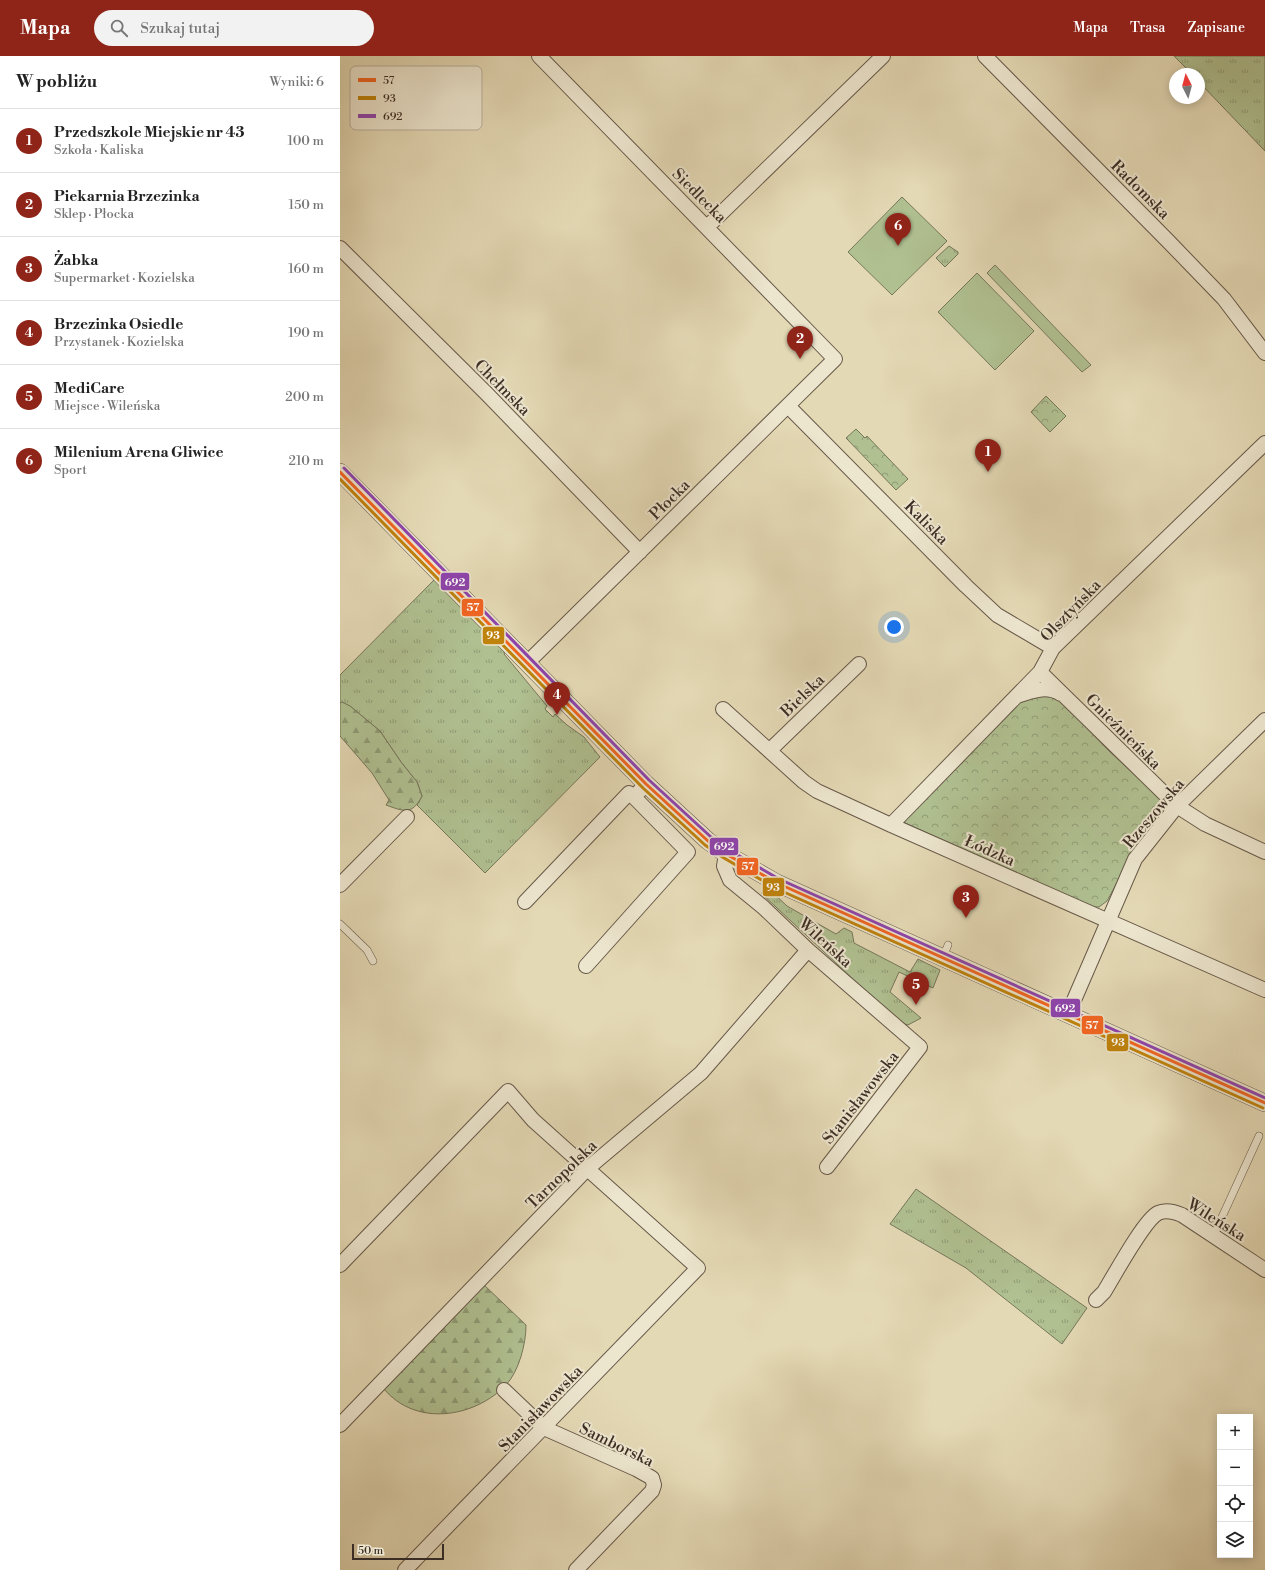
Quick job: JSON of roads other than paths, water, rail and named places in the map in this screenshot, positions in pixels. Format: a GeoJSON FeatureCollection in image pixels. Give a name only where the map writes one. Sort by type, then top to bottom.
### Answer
{"type":"FeatureCollection","features":[{"type":"Feature","properties":{"kind":"street","name":"Siedlecka"},"geometry":{"type":"LineString","coordinates":[[539,56],[707,226],[835,359]]}},
{"type":"Feature","properties":{"kind":"street"},"geometry":{"type":"LineString","coordinates":[[707,226],[883,56]]}},
{"type":"Feature","properties":{"kind":"street","name":"Radomska"},"geometry":{"type":"LineString","coordinates":[[985,56],[1224,299],[1265,353]]}},
{"type":"Feature","properties":{"kind":"street","name":"Chełmska"},"geometry":{"type":"LineString","coordinates":[[340,248],[487,394],[640,552]]}},
{"type":"Feature","properties":{"kind":"street","name":"Płocka"},"geometry":{"type":"LineString","coordinates":[[527,663],[835,359]]}},
{"type":"Feature","properties":{"kind":"street","name":"Kaliska"},"geometry":{"type":"LineString","coordinates":[[788,406],[997,615],[1053,648]]}},
{"type":"Feature","properties":{"kind":"street","name":"Olsztyńska"},"geometry":{"type":"LineString","coordinates":[[891,826],[1040,672],[1053,648],[1265,443]]}},
{"type":"Feature","properties":{"kind":"street"},"geometry":{"type":"LineString","coordinates":[[340,472],[646,784],[708,840],[726,854],[777,883],[945,951],[1068,1014],[1265,1103]]}},
{"type":"Feature","properties":{"kind":"street","name":"Bielska"},"geometry":{"type":"LineString","coordinates":[[770,750],[859,664]]}},
{"type":"Feature","properties":{"kind":"street","name":"Gnieźnieńska"},"geometry":{"type":"LineString","coordinates":[[1040,672],[1176,806],[1205,824],[1265,852]]}},
{"type":"Feature","properties":{"kind":"street","name":"Gnieźnieńska"},"geometry":{"type":"LineString","coordinates":[[1017,696],[1030,691],[1048,689],[1062,695]]}},
{"type":"Feature","properties":{"kind":"street","name":"Łódzka"},"geometry":{"type":"LineString","coordinates":[[723,709],[804,782],[817,791],[891,826],[1265,990]]}},
{"type":"Feature","properties":{"kind":"street","name":"Rzeszowska"},"geometry":{"type":"LineString","coordinates":[[1068,1014],[1135,859],[1176,806],[1265,720]]}},
{"type":"Feature","properties":{"kind":"street"},"geometry":{"type":"LineString","coordinates":[[634,797],[646,784]]}},
{"type":"Feature","properties":{"kind":"street"},"geometry":{"type":"LineString","coordinates":[[525,902],[629,793],[688,852],[586,966]]}},
{"type":"Feature","properties":{"kind":"street"},"geometry":{"type":"LineString","coordinates":[[340,886],[407,817]]}},
{"type":"Feature","properties":{"kind":"street","name":"Wileńska"},"geometry":{"type":"LineString","coordinates":[[726,854],[724,866],[730,880],[763,907],[808,950],[920,1047]]}},
{"type":"Feature","properties":{"kind":"street","name":"Tarnopolska"},"geometry":{"type":"LineString","coordinates":[[340,1425],[587,1169],[701,1074],[808,950]]}},
{"type":"Feature","properties":{"kind":"street","name":"Stanisławowska"},"geometry":{"type":"LineString","coordinates":[[827,1167],[920,1047]]}},
{"type":"Feature","properties":{"kind":"street"},"geometry":{"type":"LineString","coordinates":[[340,1265],[508,1091],[533,1120],[587,1169]]}},
{"type":"Feature","properties":{"kind":"street","name":"Stanisławowska"},"geometry":{"type":"LineString","coordinates":[[405,1570],[698,1268],[587,1169]]}},
{"type":"Feature","properties":{"kind":"street","name":"Wileńska"},"geometry":{"type":"LineString","coordinates":[[1096,1300],[1104,1292],[1151,1219],[1158,1213],[1170,1211],[1182,1215],[1265,1270]]}},
{"type":"Feature","properties":{"kind":"street"},"geometry":{"type":"LineString","coordinates":[[504,1390],[544,1428]]}},
{"type":"Feature","properties":{"kind":"street","name":"Samborska"},"geometry":{"type":"LineString","coordinates":[[544,1428],[645,1473],[652,1478],[654,1482],[652,1491],[576,1570]]}},
{"type":"Feature","properties":{"kind":"lane"},"geometry":{"type":"LineString","coordinates":[[340,924],[367,950],[373,961]]}},
{"type":"Feature","properties":{"kind":"lane"},"geometry":{"type":"LineString","coordinates":[[1214,1236],[1259,1136]]}},
{"type":"Feature","properties":{"kind":"place","name":"Milenium Arena Gliwice"},"geometry":{"type":"Point","coordinates":[898,246]}},
{"type":"Feature","properties":{"kind":"place","name":"Piekarnia Brzezinka"},"geometry":{"type":"Point","coordinates":[800,359]}},
{"type":"Feature","properties":{"kind":"place","name":"Przedszkole Miejskie nr 43"},"geometry":{"type":"Point","coordinates":[988,472]}},
{"type":"Feature","properties":{"kind":"place","name":"Brzezinka Osiedle"},"geometry":{"type":"Point","coordinates":[557,715]}},
{"type":"Feature","properties":{"kind":"place","name":"Żabka"},"geometry":{"type":"Point","coordinates":[966,918]}},
{"type":"Feature","properties":{"kind":"place","name":"MediCare"},"geometry":{"type":"Point","coordinates":[916,1005]}}]}
